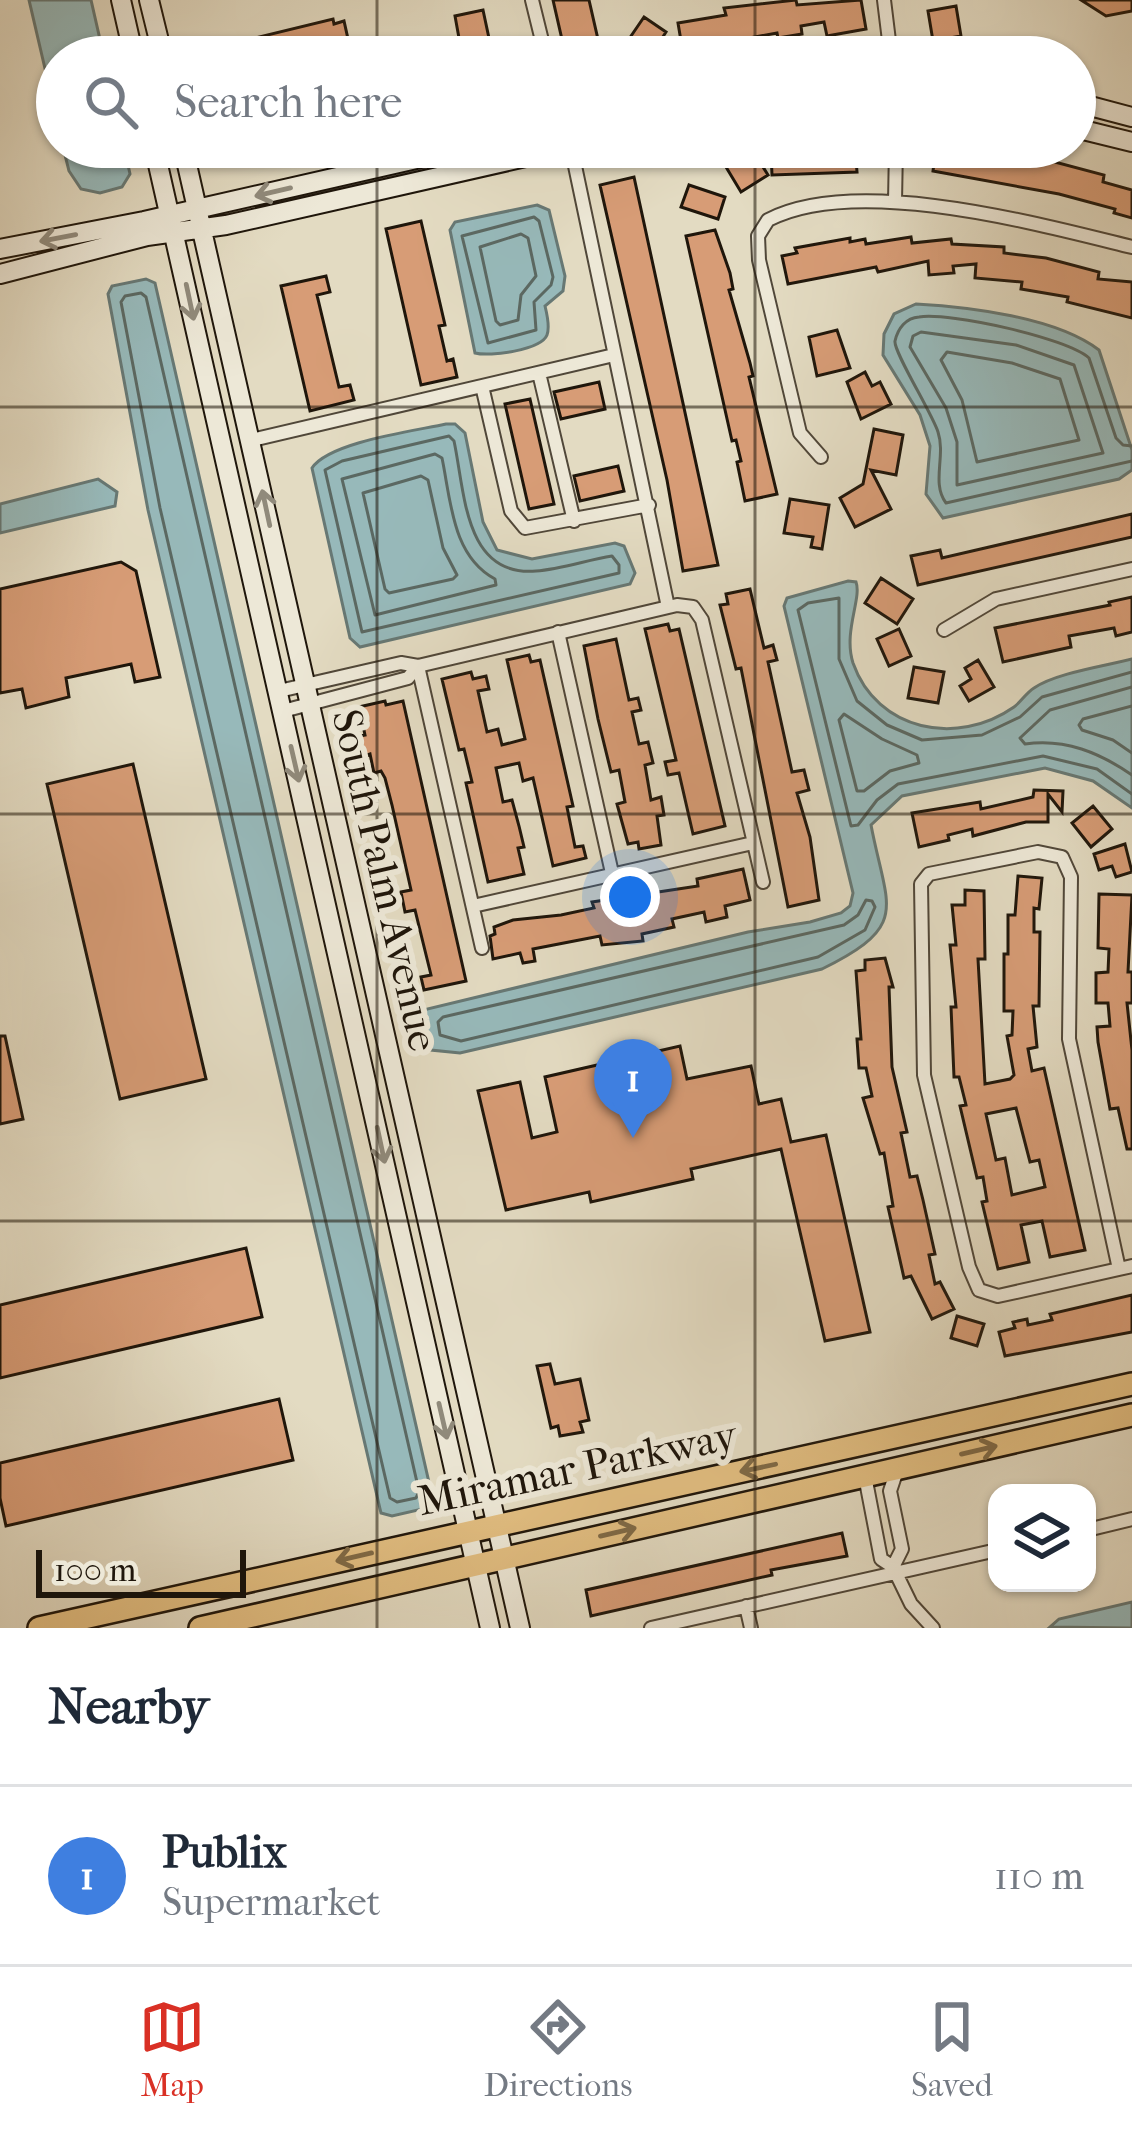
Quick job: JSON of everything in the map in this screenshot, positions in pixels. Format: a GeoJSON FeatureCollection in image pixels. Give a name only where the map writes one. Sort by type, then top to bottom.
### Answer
{"type":"FeatureCollection","features":[{"type":"Feature","properties":{"kind":"main road"},"geometry":{"type":"LineString","coordinates":[[122,0],[130,36]]}},
{"type":"Feature","properties":{"kind":"main road"},"geometry":{"type":"LineString","coordinates":[[149,0],[158,36]]}},
{"type":"Feature","properties":{"kind":"main road"},"geometry":{"type":"LineString","coordinates":[[1096,109],[1132,118]]}},
{"type":"Feature","properties":{"kind":"main road"},"geometry":{"type":"LineString","coordinates":[[1096,133],[1132,142]]}},
{"type":"Feature","properties":{"kind":"main road","name":"South Palm Avenue"},"geometry":{"type":"LineString","coordinates":[[159,168],[490,1628]]}},
{"type":"Feature","properties":{"kind":"main road","name":"South Palm Avenue"},"geometry":{"type":"LineString","coordinates":[[188,168],[520,1628]]}},
{"type":"Feature","properties":{"kind":"main road"},"geometry":{"type":"LineString","coordinates":[[200,219],[391,168]]}},
{"type":"Feature","properties":{"kind":"main road"},"geometry":{"type":"LineString","coordinates":[[0,249],[172,224],[462,168]]}},
{"type":"Feature","properties":{"kind":"main road"},"geometry":{"type":"LineString","coordinates":[[0,274],[172,224]]}},
{"type":"Feature","properties":{"kind":"main road","name":"Miramar Parkway"},"geometry":{"type":"LineString","coordinates":[[39,1628],[1132,1384]]}},
{"type":"Feature","properties":{"kind":"main road","name":"Miramar Parkway"},"geometry":{"type":"LineString","coordinates":[[200,1628],[1132,1415]]}},
{"type":"Feature","properties":{"kind":"main road"},"geometry":{"type":"LineString","coordinates":[[865,1476],[911,1435]]}},
{"type":"Feature","properties":{"kind":"main road"},"geometry":{"type":"LineString","coordinates":[[826,1484],[868,1444]]}},
{"type":"Feature","properties":{"kind":"street"},"geometry":{"type":"LineString","coordinates":[[532,0],[541,36]]}},
{"type":"Feature","properties":{"kind":"street"},"geometry":{"type":"LineString","coordinates":[[884,0],[888,36]]}},
{"type":"Feature","properties":{"kind":"street"},"geometry":{"type":"LineString","coordinates":[[574,168],[668,607]]}},
{"type":"Feature","properties":{"kind":"street"},"geometry":{"type":"LineString","coordinates":[[896,168],[896,202]]}},
{"type":"Feature","properties":{"kind":"street"},"geometry":{"type":"LineString","coordinates":[[821,457],[800,433],[759,260],[758,236],[768,220],[811,205],[896,202],[997,214],[1132,247]]}},
{"type":"Feature","properties":{"kind":"street"},"geometry":{"type":"LineString","coordinates":[[252,440],[614,355]]}},
{"type":"Feature","properties":{"kind":"street"},"geometry":{"type":"LineString","coordinates":[[538,373],[574,521]]}},
{"type":"Feature","properties":{"kind":"street"},"geometry":{"type":"LineString","coordinates":[[482,386],[512,511],[525,528],[649,505]]}},
{"type":"Feature","properties":{"kind":"street"},"geometry":{"type":"LineString","coordinates":[[944,630],[996,599],[1132,569]]}},
{"type":"Feature","properties":{"kind":"street"},"geometry":{"type":"LineString","coordinates":[[281,701],[408,678],[418,666],[668,607],[694,608],[702,620],[763,881]]}},
{"type":"Feature","properties":{"kind":"street"},"geometry":{"type":"LineString","coordinates":[[558,632],[612,873]]}},
{"type":"Feature","properties":{"kind":"street"},"geometry":{"type":"LineString","coordinates":[[418,666],[482,948]]}},
{"type":"Feature","properties":{"kind":"street"},"geometry":{"type":"LineString","coordinates":[[473,906],[753,842]]}},
{"type":"Feature","properties":{"kind":"street"},"geometry":{"type":"LineString","coordinates":[[1038,852],[1062,857],[1071,877],[1069,1039],[1125,1267],[998,1296],[979,1290],[969,1267],[924,1075],[921,884],[929,874],[1038,852]]}},
{"type":"Feature","properties":{"kind":"street"},"geometry":{"type":"LineString","coordinates":[[894,1570],[902,1549],[890,1491],[897,1468]]}},
{"type":"Feature","properties":{"kind":"street"},"geometry":{"type":"LineString","coordinates":[[865,1476],[881,1558],[933,1628]]}},
{"type":"Feature","properties":{"kind":"street"},"geometry":{"type":"LineString","coordinates":[[1096,1528],[1132,1520]]}},
{"type":"Feature","properties":{"kind":"street"},"geometry":{"type":"LineString","coordinates":[[651,1628],[988,1552]]}},
{"type":"Feature","properties":{"kind":"street"},"geometry":{"type":"LineString","coordinates":[[746,1606],[751,1628]]}},
{"type":"Feature","properties":{"kind":"water"},"geometry":{"type":"Polygon","coordinates":[[[29,0],[91,0],[99,36],[37,36],[29,0]]]}},
{"type":"Feature","properties":{"kind":"water"},"geometry":{"type":"Polygon","coordinates":[[[129,168],[130,174],[122,187],[100,193],[81,189],[69,171],[129,168]]]}},
{"type":"Feature","properties":{"kind":"water"},"geometry":{"type":"Polygon","coordinates":[[[537,205],[549,210],[565,276],[563,291],[545,306],[547,335],[526,348],[475,353],[450,230],[455,222],[537,205]]]}},
{"type":"Feature","properties":{"kind":"water"},"geometry":{"type":"Polygon","coordinates":[[[146,279],[155,283],[433,1500],[427,1508],[392,1516],[381,1513],[148,510],[108,294],[112,286],[146,279]]]}},
{"type":"Feature","properties":{"kind":"water"},"geometry":{"type":"Polygon","coordinates":[[[916,304],[1036,322],[1099,350],[1132,450],[1132,470],[1119,479],[943,518],[926,494],[930,446],[920,415],[883,355],[884,334],[894,314],[916,304]]]}},
{"type":"Feature","properties":{"kind":"water"},"geometry":{"type":"Polygon","coordinates":[[[455,424],[465,433],[483,522],[497,550],[532,559],[615,543],[624,546],[635,573],[630,584],[360,647],[350,638],[312,468],[353,444],[455,424]]]}},
{"type":"Feature","properties":{"kind":"water"},"geometry":{"type":"Polygon","coordinates":[[[98,479],[117,492],[115,506],[0,533],[0,504],[98,479]]]}},
{"type":"Feature","properties":{"kind":"water"},"geometry":{"type":"Polygon","coordinates":[[[856,582],[851,651],[864,686],[880,704],[921,726],[968,727],[1014,707],[1043,683],[1132,659],[1132,808],[1093,781],[1045,768],[902,796],[871,825],[886,912],[869,940],[850,954],[822,969],[460,1053],[431,1050],[423,1010],[748,932],[810,922],[850,906],[853,893],[784,606],[787,598],[856,582]]]}},
{"type":"Feature","properties":{"kind":"water"},"geometry":{"type":"Polygon","coordinates":[[[1132,1602],[1132,1628],[1050,1627],[1059,1619],[1132,1602]]]}},
{"type":"Feature","properties":{"kind":"building"},"geometry":{"type":"Polygon","coordinates":[[[553,0],[589,0],[597,36],[561,36],[553,0]]]}},
{"type":"Feature","properties":{"kind":"building"},"geometry":{"type":"Polygon","coordinates":[[[796,0],[797,5],[861,0],[866,29],[827,36],[824,22],[801,26],[802,34],[790,36],[680,36],[678,23],[726,15],[724,8],[796,0]]]}},
{"type":"Feature","properties":{"kind":"building"},"geometry":{"type":"Polygon","coordinates":[[[1081,0],[1132,0],[1132,11],[1106,16],[1081,0]]]}},
{"type":"Feature","properties":{"kind":"building"},"geometry":{"type":"Polygon","coordinates":[[[956,6],[961,36],[932,36],[928,11],[956,6]]]}},
{"type":"Feature","properties":{"kind":"building"},"geometry":{"type":"Polygon","coordinates":[[[483,10],[489,36],[459,36],[455,16],[483,10]]]}},
{"type":"Feature","properties":{"kind":"building"},"geometry":{"type":"Polygon","coordinates":[[[644,17],[666,32],[663,36],[631,36],[644,17]]]}},
{"type":"Feature","properties":{"kind":"building"},"geometry":{"type":"Polygon","coordinates":[[[333,19],[334,24],[344,21],[347,36],[263,36],[333,19]]]}},
{"type":"Feature","properties":{"kind":"building"},"geometry":{"type":"Polygon","coordinates":[[[727,168],[764,168],[768,175],[741,192],[727,168]]]}},
{"type":"Feature","properties":{"kind":"building"},"geometry":{"type":"Polygon","coordinates":[[[772,168],[857,168],[857,172],[772,175],[772,168]]]}},
{"type":"Feature","properties":{"kind":"building"},"geometry":{"type":"Polygon","coordinates":[[[1078,168],[1132,190],[1132,218],[1059,194],[933,171],[1078,168]]]}},
{"type":"Feature","properties":{"kind":"building"},"geometry":{"type":"Polygon","coordinates":[[[634,177],[718,565],[683,571],[600,185],[634,177]]]}},
{"type":"Feature","properties":{"kind":"building"},"geometry":{"type":"Polygon","coordinates":[[[689,185],[725,197],[718,219],[681,207],[689,185]]]}},
{"type":"Feature","properties":{"kind":"building"},"geometry":{"type":"Polygon","coordinates":[[[421,221],[445,325],[439,326],[447,361],[453,359],[457,377],[421,385],[386,229],[421,221]]]}},
{"type":"Feature","properties":{"kind":"building"},"geometry":{"type":"Polygon","coordinates":[[[715,230],[730,273],[733,289],[729,290],[750,363],[753,376],[749,377],[777,494],[745,501],[737,462],[741,461],[736,440],[732,441],[686,236],[715,230]]]}},
{"type":"Feature","properties":{"kind":"building"},"geometry":{"type":"Polygon","coordinates":[[[911,237],[912,243],[951,239],[952,244],[1004,247],[1004,253],[1099,272],[1098,279],[1132,282],[1132,318],[1067,302],[1068,297],[1021,289],[1022,282],[975,278],[976,264],[953,266],[954,273],[929,275],[928,261],[788,284],[782,256],[797,253],[795,248],[850,238],[850,242],[865,239],[866,244],[911,237]]]}},
{"type":"Feature","properties":{"kind":"building"},"geometry":{"type":"Polygon","coordinates":[[[326,276],[330,292],[317,295],[339,387],[350,385],[354,400],[310,411],[281,286],[326,276]]]}},
{"type":"Feature","properties":{"kind":"building"},"geometry":{"type":"Polygon","coordinates":[[[837,330],[850,368],[817,376],[809,337],[837,330]]]}},
{"type":"Feature","properties":{"kind":"building"},"geometry":{"type":"Polygon","coordinates":[[[865,372],[872,386],[880,382],[891,404],[861,419],[847,382],[865,372]]]}},
{"type":"Feature","properties":{"kind":"building"},"geometry":{"type":"Polygon","coordinates":[[[599,382],[605,409],[561,419],[554,392],[599,382]]]}},
{"type":"Feature","properties":{"kind":"building"},"geometry":{"type":"Polygon","coordinates":[[[530,399],[554,504],[529,509],[505,404],[530,399]]]}},
{"type":"Feature","properties":{"kind":"building"},"geometry":{"type":"Polygon","coordinates":[[[874,429],[903,435],[896,475],[871,470],[891,509],[855,527],[840,498],[863,484],[874,429]]]}},
{"type":"Feature","properties":{"kind":"building"},"geometry":{"type":"Polygon","coordinates":[[[618,466],[624,491],[580,501],[574,476],[618,466]]]}},
{"type":"Feature","properties":{"kind":"building"},"geometry":{"type":"Polygon","coordinates":[[[790,499],[829,505],[822,549],[811,547],[813,537],[784,533],[790,499]]]}},
{"type":"Feature","properties":{"kind":"building"},"geometry":{"type":"Polygon","coordinates":[[[1132,514],[1132,537],[918,585],[911,556],[940,550],[942,558],[1132,514]]]}},
{"type":"Feature","properties":{"kind":"building"},"geometry":{"type":"Polygon","coordinates":[[[121,562],[136,571],[160,677],[135,682],[131,664],[66,678],[69,697],[26,708],[22,689],[0,693],[0,589],[121,562]]]}},
{"type":"Feature","properties":{"kind":"building"},"geometry":{"type":"Polygon","coordinates":[[[881,578],[913,599],[897,624],[865,603],[881,578]]]}},
{"type":"Feature","properties":{"kind":"building"},"geometry":{"type":"Polygon","coordinates":[[[750,589],[764,648],[773,645],[777,660],[768,662],[792,772],[804,770],[809,790],[797,793],[810,837],[819,900],[788,907],[741,668],[736,669],[720,605],[728,604],[726,594],[750,589]]]}},
{"type":"Feature","properties":{"kind":"building"},"geometry":{"type":"Polygon","coordinates":[[[1132,597],[1132,632],[1116,636],[1114,628],[1069,636],[1071,647],[1003,662],[995,628],[1132,597]]]}},
{"type":"Feature","properties":{"kind":"building"},"geometry":{"type":"Polygon","coordinates":[[[668,624],[670,631],[679,629],[725,826],[693,834],[679,773],[668,775],[665,762],[676,760],[645,629],[668,624]]]}},
{"type":"Feature","properties":{"kind":"building"},"geometry":{"type":"Polygon","coordinates":[[[899,629],[911,656],[889,666],[877,639],[899,629]]]}},
{"type":"Feature","properties":{"kind":"building"},"geometry":{"type":"Polygon","coordinates":[[[616,639],[629,700],[638,698],[641,710],[632,712],[639,744],[648,742],[653,763],[645,765],[651,800],[661,797],[664,815],[657,816],[661,845],[639,849],[638,842],[628,844],[617,804],[625,802],[619,770],[611,772],[584,646],[616,639]]]}},
{"type":"Feature","properties":{"kind":"building"},"geometry":{"type":"Polygon","coordinates":[[[529,655],[531,662],[540,660],[573,806],[567,807],[575,847],[583,846],[586,858],[553,866],[533,778],[523,781],[519,763],[496,768],[503,802],[512,800],[519,826],[524,874],[488,882],[466,783],[472,782],[442,679],[471,672],[473,679],[486,676],[489,689],[478,691],[487,732],[498,729],[502,745],[525,739],[507,660],[529,655]]]}},
{"type":"Feature","properties":{"kind":"building"},"geometry":{"type":"Polygon","coordinates":[[[978,660],[994,687],[969,701],[960,686],[971,679],[965,668],[978,660]]]}},
{"type":"Feature","properties":{"kind":"building"},"geometry":{"type":"Polygon","coordinates":[[[914,667],[944,672],[938,703],[908,698],[914,667]]]}},
{"type":"Feature","properties":{"kind":"building"},"geometry":{"type":"Polygon","coordinates":[[[385,701],[386,705],[403,701],[466,981],[424,990],[421,977],[431,975],[415,910],[405,912],[401,892],[411,890],[392,805],[385,778],[381,771],[374,773],[360,736],[365,735],[359,707],[385,701]]]}},
{"type":"Feature","properties":{"kind":"building"},"geometry":{"type":"Polygon","coordinates":[[[133,764],[206,1079],[120,1099],[47,784],[133,764]]]}},
{"type":"Feature","properties":{"kind":"building"},"geometry":{"type":"Polygon","coordinates":[[[1034,790],[1063,791],[1062,812],[1048,794],[1048,822],[1026,822],[973,836],[972,829],[919,847],[912,813],[980,802],[981,809],[1033,797],[1034,790]]]}},
{"type":"Feature","properties":{"kind":"building"},"geometry":{"type":"Polygon","coordinates":[[[1093,806],[1112,829],[1091,847],[1072,823],[1093,806]]]}},
{"type":"Feature","properties":{"kind":"building"},"geometry":{"type":"Polygon","coordinates":[[[1125,844],[1132,872],[1116,877],[1112,866],[1099,870],[1094,854],[1125,844]]]}},
{"type":"Feature","properties":{"kind":"building"},"geometry":{"type":"Polygon","coordinates":[[[743,869],[750,900],[725,906],[727,917],[706,922],[704,912],[672,919],[674,927],[642,934],[643,941],[602,945],[600,936],[533,949],[535,961],[523,963],[520,953],[493,959],[490,936],[495,934],[494,927],[513,920],[561,915],[594,908],[592,902],[698,886],[697,879],[743,869]]]}},
{"type":"Feature","properties":{"kind":"building"},"geometry":{"type":"Polygon","coordinates":[[[1018,876],[1042,878],[1039,909],[1034,908],[1034,932],[1040,932],[1039,1006],[1033,1006],[1037,1047],[1028,1049],[1032,1071],[1044,1068],[1085,1250],[1050,1257],[1042,1221],[1021,1225],[1029,1262],[998,1269],[982,1202],[987,1201],[983,1177],[977,1178],[960,1106],[966,1105],[959,1077],[954,1077],[952,905],[965,905],[965,890],[984,891],[985,959],[978,959],[985,1084],[1014,1075],[1007,1036],[1012,1035],[1013,1011],[1004,1011],[1004,954],[1008,954],[1008,915],[1015,915],[1018,876]],[[1016,1108],[986,1114],[996,1160],[1005,1158],[1012,1195],[1045,1187],[1039,1160],[1030,1162],[1016,1108]]]}},
{"type":"Feature","properties":{"kind":"building"},"geometry":{"type":"Polygon","coordinates":[[[1099,894],[1132,895],[1128,972],[1132,972],[1132,1003],[1127,1003],[1132,1149],[1127,1149],[1118,1108],[1110,1109],[1098,1042],[1097,1027],[1110,1026],[1108,1003],[1096,1003],[1096,973],[1108,972],[1109,949],[1098,948],[1099,894]]]}},
{"type":"Feature","properties":{"kind":"building"},"geometry":{"type":"Polygon","coordinates":[[[885,958],[893,987],[889,987],[892,1067],[907,1132],[901,1133],[910,1177],[917,1176],[923,1200],[935,1254],[929,1255],[935,1284],[940,1282],[954,1309],[932,1319],[911,1276],[904,1278],[888,1207],[893,1206],[884,1153],[880,1154],[863,1098],[872,1096],[866,1068],[859,1068],[856,971],[865,970],[865,960],[885,958]]]}},
{"type":"Feature","properties":{"kind":"building"},"geometry":{"type":"Polygon","coordinates":[[[0,1036],[5,1036],[23,1119],[0,1124],[0,1036]]]}},
{"type":"Feature","properties":{"kind":"building"},"geometry":{"type":"Polygon","coordinates":[[[680,1046],[687,1079],[751,1066],[759,1104],[781,1099],[791,1142],[826,1135],[870,1332],[825,1341],[781,1149],[691,1169],[693,1179],[591,1202],[589,1192],[506,1210],[478,1091],[520,1082],[532,1138],[557,1132],[545,1077],[680,1046]]]}},
{"type":"Feature","properties":{"kind":"building"},"geometry":{"type":"Polygon","coordinates":[[[246,1248],[262,1317],[0,1378],[0,1305],[246,1248]]]}},
{"type":"Feature","properties":{"kind":"building"},"geometry":{"type":"Polygon","coordinates":[[[1132,1295],[1132,1332],[1005,1356],[999,1332],[1015,1328],[1013,1322],[1027,1319],[1028,1325],[1052,1320],[1050,1314],[1132,1295]]]}},
{"type":"Feature","properties":{"kind":"building"},"geometry":{"type":"Polygon","coordinates":[[[957,1316],[984,1324],[977,1346],[951,1338],[957,1316]]]}},
{"type":"Feature","properties":{"kind":"building"},"geometry":{"type":"Polygon","coordinates":[[[550,1364],[555,1384],[580,1379],[589,1420],[580,1422],[583,1432],[560,1436],[558,1426],[551,1428],[537,1366],[550,1364]]]}},
{"type":"Feature","properties":{"kind":"building"},"geometry":{"type":"Polygon","coordinates":[[[279,1399],[293,1460],[6,1526],[0,1463],[279,1399]]]}},
{"type":"Feature","properties":{"kind":"building"},"geometry":{"type":"Polygon","coordinates":[[[842,1533],[847,1556],[771,1570],[772,1575],[591,1616],[586,1590],[842,1533]]]}},
{"type":"Feature","properties":{"kind":"place","name":"Publix"},"geometry":{"type":"Point","coordinates":[633,1138]}}]}
